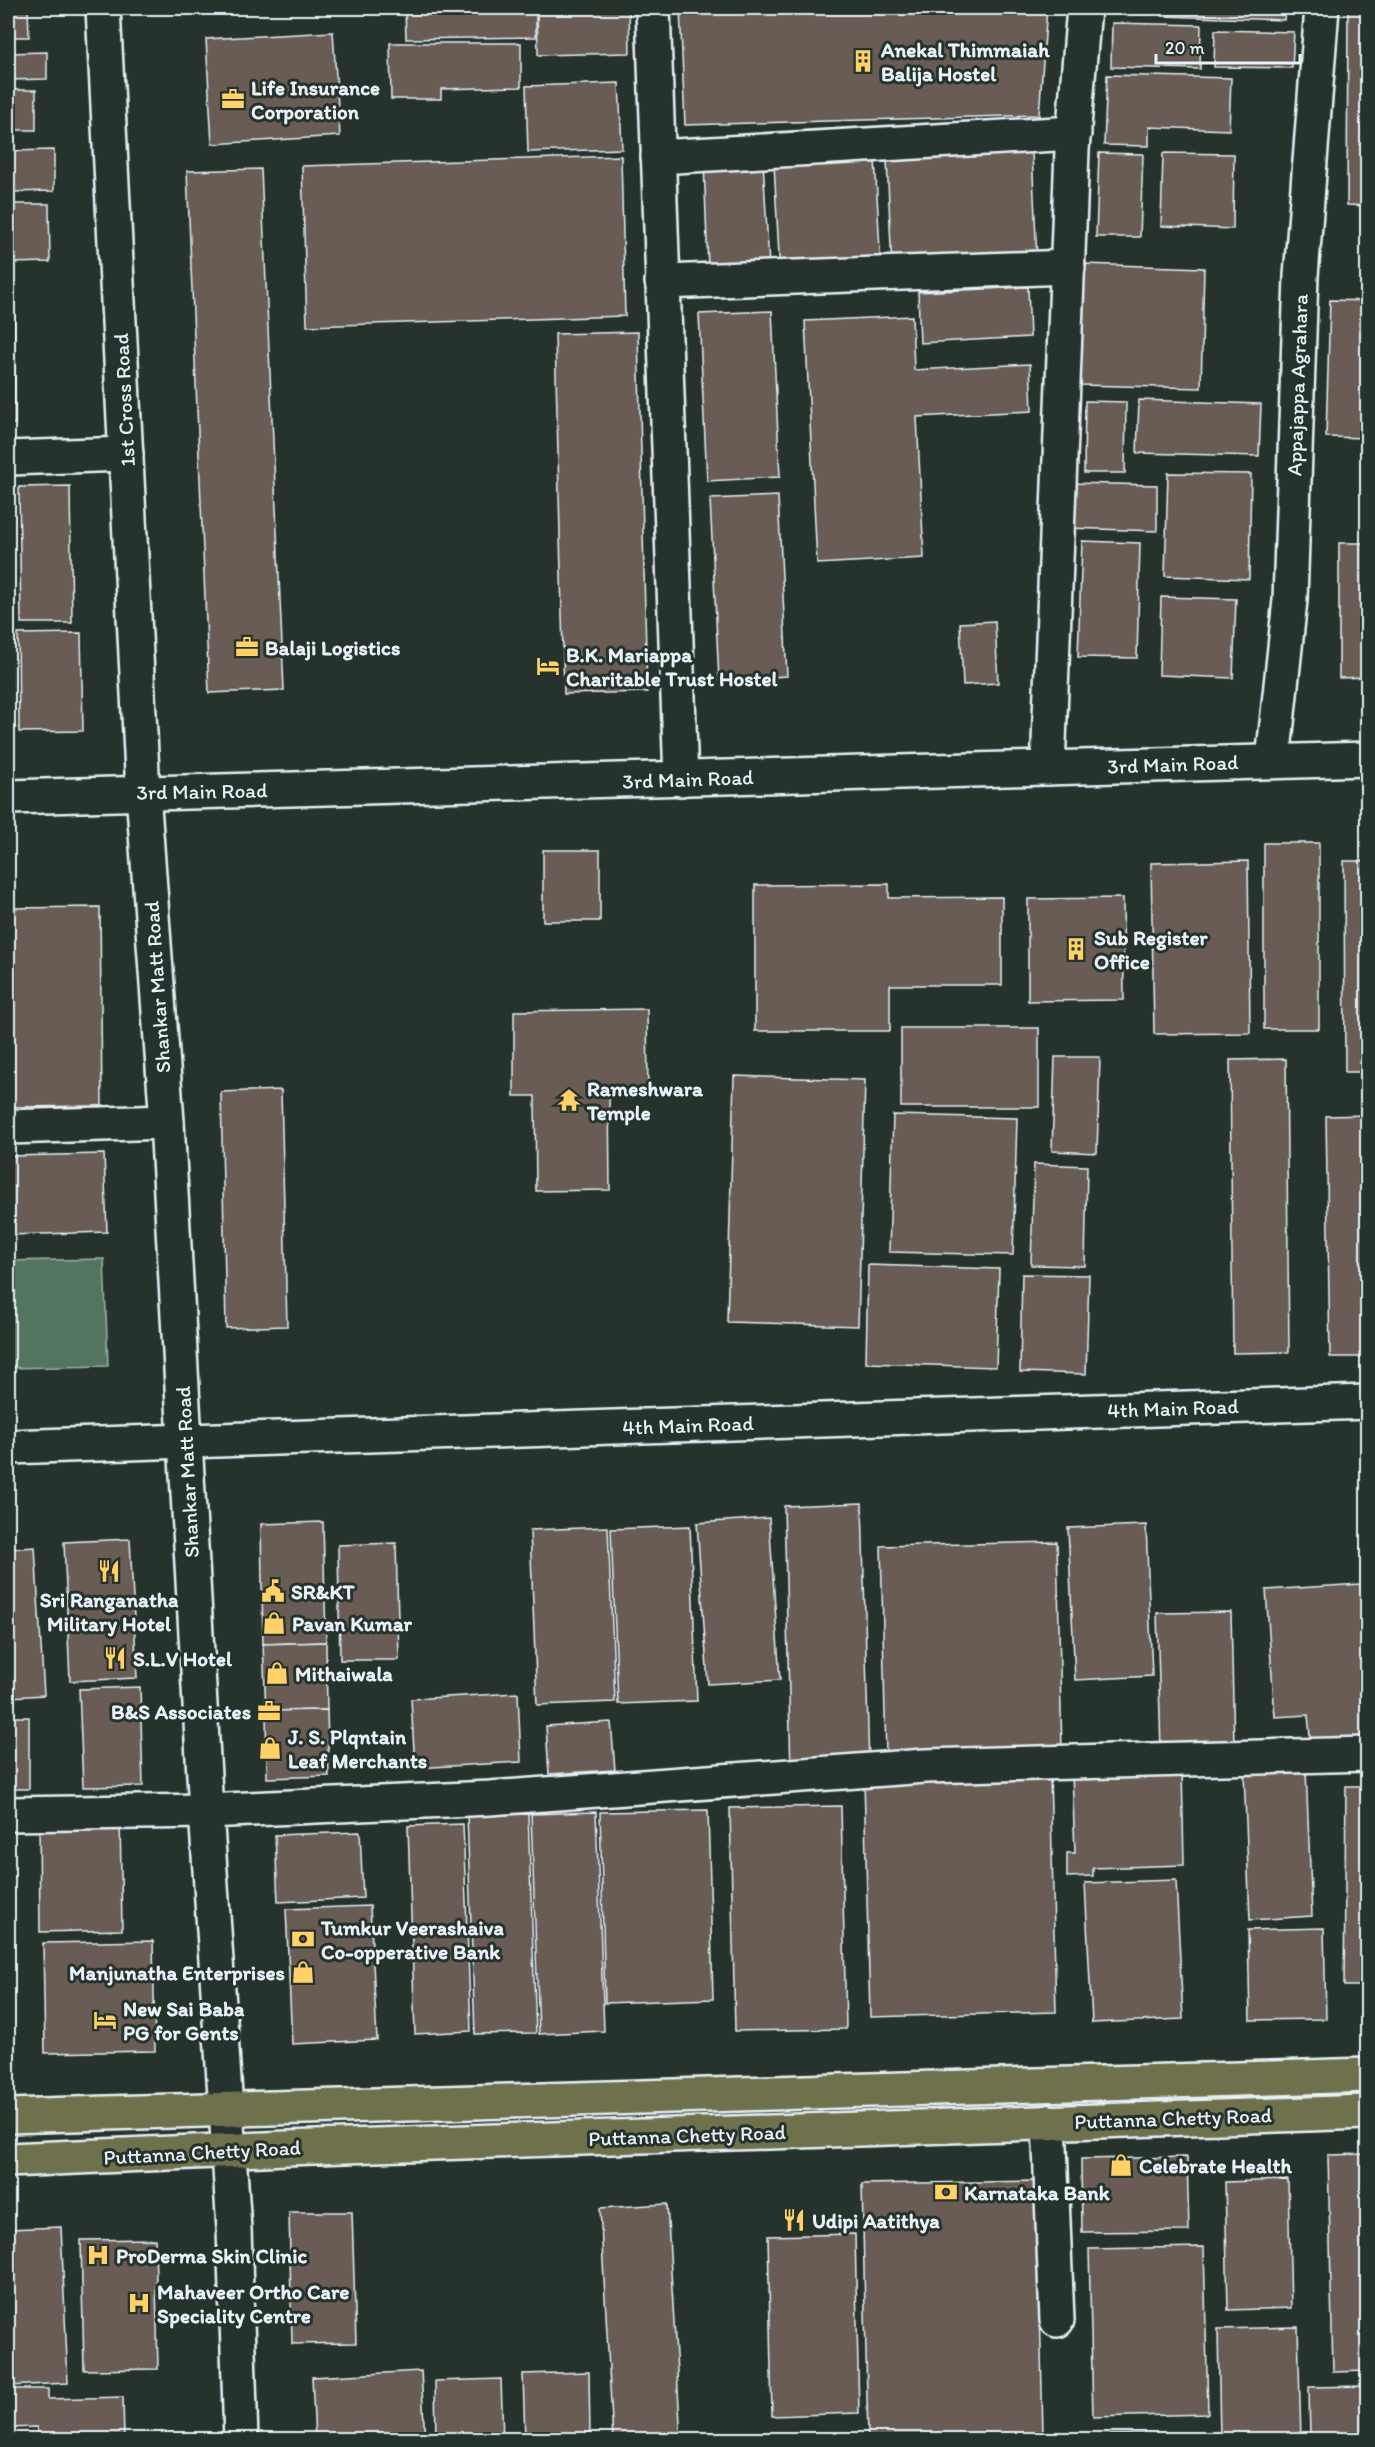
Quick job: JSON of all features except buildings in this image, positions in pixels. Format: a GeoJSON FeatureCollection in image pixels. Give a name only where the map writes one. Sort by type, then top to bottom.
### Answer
{"type":"FeatureCollection","features":[{"type":"Feature","properties":{"kind":"main road","name":"Puttanna Chetty Road"},"geometry":{"type":"LineString","coordinates":[[8,2116],[1368,2075]]}},
{"type":"Feature","properties":{"kind":"main road","name":"Puttanna Chetty Road"},"geometry":{"type":"LineString","coordinates":[[8,2160],[1368,2112]]}},
{"type":"Feature","properties":{"kind":"street","name":"1st Cross Road"},"geometry":{"type":"LineString","coordinates":[[103,8],[143,792]]}},
{"type":"Feature","properties":{"kind":"street"},"geometry":{"type":"LineString","coordinates":[[653,8],[681,779]]}},
{"type":"Feature","properties":{"kind":"street"},"geometry":{"type":"LineString","coordinates":[[1048,768],[1074,133],[1084,8]]}},
{"type":"Feature","properties":{"kind":"street","name":"Appajappa Agrahara"},"geometry":{"type":"LineString","coordinates":[[1273,761],[1290,600],[1301,276],[1322,8]]}},
{"type":"Feature","properties":{"kind":"street"},"geometry":{"type":"LineString","coordinates":[[658,157],[1074,133]]}},
{"type":"Feature","properties":{"kind":"street"},"geometry":{"type":"LineString","coordinates":[[662,282],[1068,267]]}},
{"type":"Feature","properties":{"kind":"street"},"geometry":{"type":"LineString","coordinates":[[8,458],[126,454]]}},
{"type":"Feature","properties":{"kind":"street","name":"3rd Main Road"},"geometry":{"type":"LineString","coordinates":[[8,797],[1368,759]]}},
{"type":"Feature","properties":{"kind":"street","name":"Shankar Matt Road"},"geometry":{"type":"LineString","coordinates":[[143,792],[167,1122],[206,1811],[230,2152],[242,2439]]}},
{"type":"Feature","properties":{"kind":"street"},"geometry":{"type":"LineString","coordinates":[[8,1127],[167,1122]]}},
{"type":"Feature","properties":{"kind":"street","name":"4th Main Road"},"geometry":{"type":"LineString","coordinates":[[8,1447],[1368,1402]]}},
{"type":"Feature","properties":{"kind":"street"},"geometry":{"type":"LineString","coordinates":[[8,1814],[206,1811],[490,1798],[925,1766],[1368,1754]]}},
{"type":"Feature","properties":{"kind":"street"},"geometry":{"type":"LineString","coordinates":[[1049,2122],[1057,2320]]}},
{"type":"Feature","properties":{"kind":"green space"},"geometry":{"type":"Polygon","coordinates":[[[104,1259],[108,1366],[8,1368],[8,1261],[104,1259]]]}},
{"type":"Feature","properties":{"kind":"place","name":"Anekal Thimmaiah Balija Hostel"},"geometry":{"type":"Point","coordinates":[863,61]}},
{"type":"Feature","properties":{"kind":"place","name":"Life Insurance Corporation"},"geometry":{"type":"Point","coordinates":[233,99]}},
{"type":"Feature","properties":{"kind":"place","name":"Balaji Logistics"},"geometry":{"type":"Point","coordinates":[247,647]}},
{"type":"Feature","properties":{"kind":"place","name":"B.K. Mariappa Charitable Trust Hostel"},"geometry":{"type":"Point","coordinates":[548,666]}},
{"type":"Feature","properties":{"kind":"place","name":"Sub Register Office"},"geometry":{"type":"Point","coordinates":[1076,949]}},
{"type":"Feature","properties":{"kind":"place","name":"Rameshwara Temple"},"geometry":{"type":"Point","coordinates":[569,1100]}},
{"type":"Feature","properties":{"kind":"place","name":"Sri Ranganatha Military Hotel"},"geometry":{"type":"Point","coordinates":[109,1571]}},
{"type":"Feature","properties":{"kind":"place","name":"SR&KT"},"geometry":{"type":"Point","coordinates":[273,1591]}},
{"type":"Feature","properties":{"kind":"place","name":"Pavan Kumar"},"geometry":{"type":"Point","coordinates":[274,1623]}},
{"type":"Feature","properties":{"kind":"place","name":"S.L.V Hotel"},"geometry":{"type":"Point","coordinates":[115,1658]}},
{"type":"Feature","properties":{"kind":"place","name":"Mithaiwala"},"geometry":{"type":"Point","coordinates":[277,1673]}},
{"type":"Feature","properties":{"kind":"place","name":"B&S Associates"},"geometry":{"type":"Point","coordinates":[269,1711]}},
{"type":"Feature","properties":{"kind":"place","name":"J. S. Plqntain Leaf Merchants"},"geometry":{"type":"Point","coordinates":[270,1748]}},
{"type":"Feature","properties":{"kind":"place","name":"Tumkur Veerashaiva Co-opperative Bank"},"geometry":{"type":"Point","coordinates":[303,1939]}},
{"type":"Feature","properties":{"kind":"place","name":"Manjunatha Enterprises"},"geometry":{"type":"Point","coordinates":[303,1972]}},
{"type":"Feature","properties":{"kind":"place","name":"New Sai Baba PG for Gents"},"geometry":{"type":"Point","coordinates":[105,2020]}},
{"type":"Feature","properties":{"kind":"place","name":"Celebrate Health"},"geometry":{"type":"Point","coordinates":[1121,2165]}},
{"type":"Feature","properties":{"kind":"place","name":"Karnataka Bank"},"geometry":{"type":"Point","coordinates":[946,2192]}},
{"type":"Feature","properties":{"kind":"place","name":"Udipi Aatithya"},"geometry":{"type":"Point","coordinates":[794,2220]}},
{"type":"Feature","properties":{"kind":"place","name":"ProDerma Skin Clinic"},"geometry":{"type":"Point","coordinates":[98,2255]}},
{"type":"Feature","properties":{"kind":"place","name":"Mahaveer Ortho Care Speciality Centre"},"geometry":{"type":"Point","coordinates":[139,2303]}}]}
